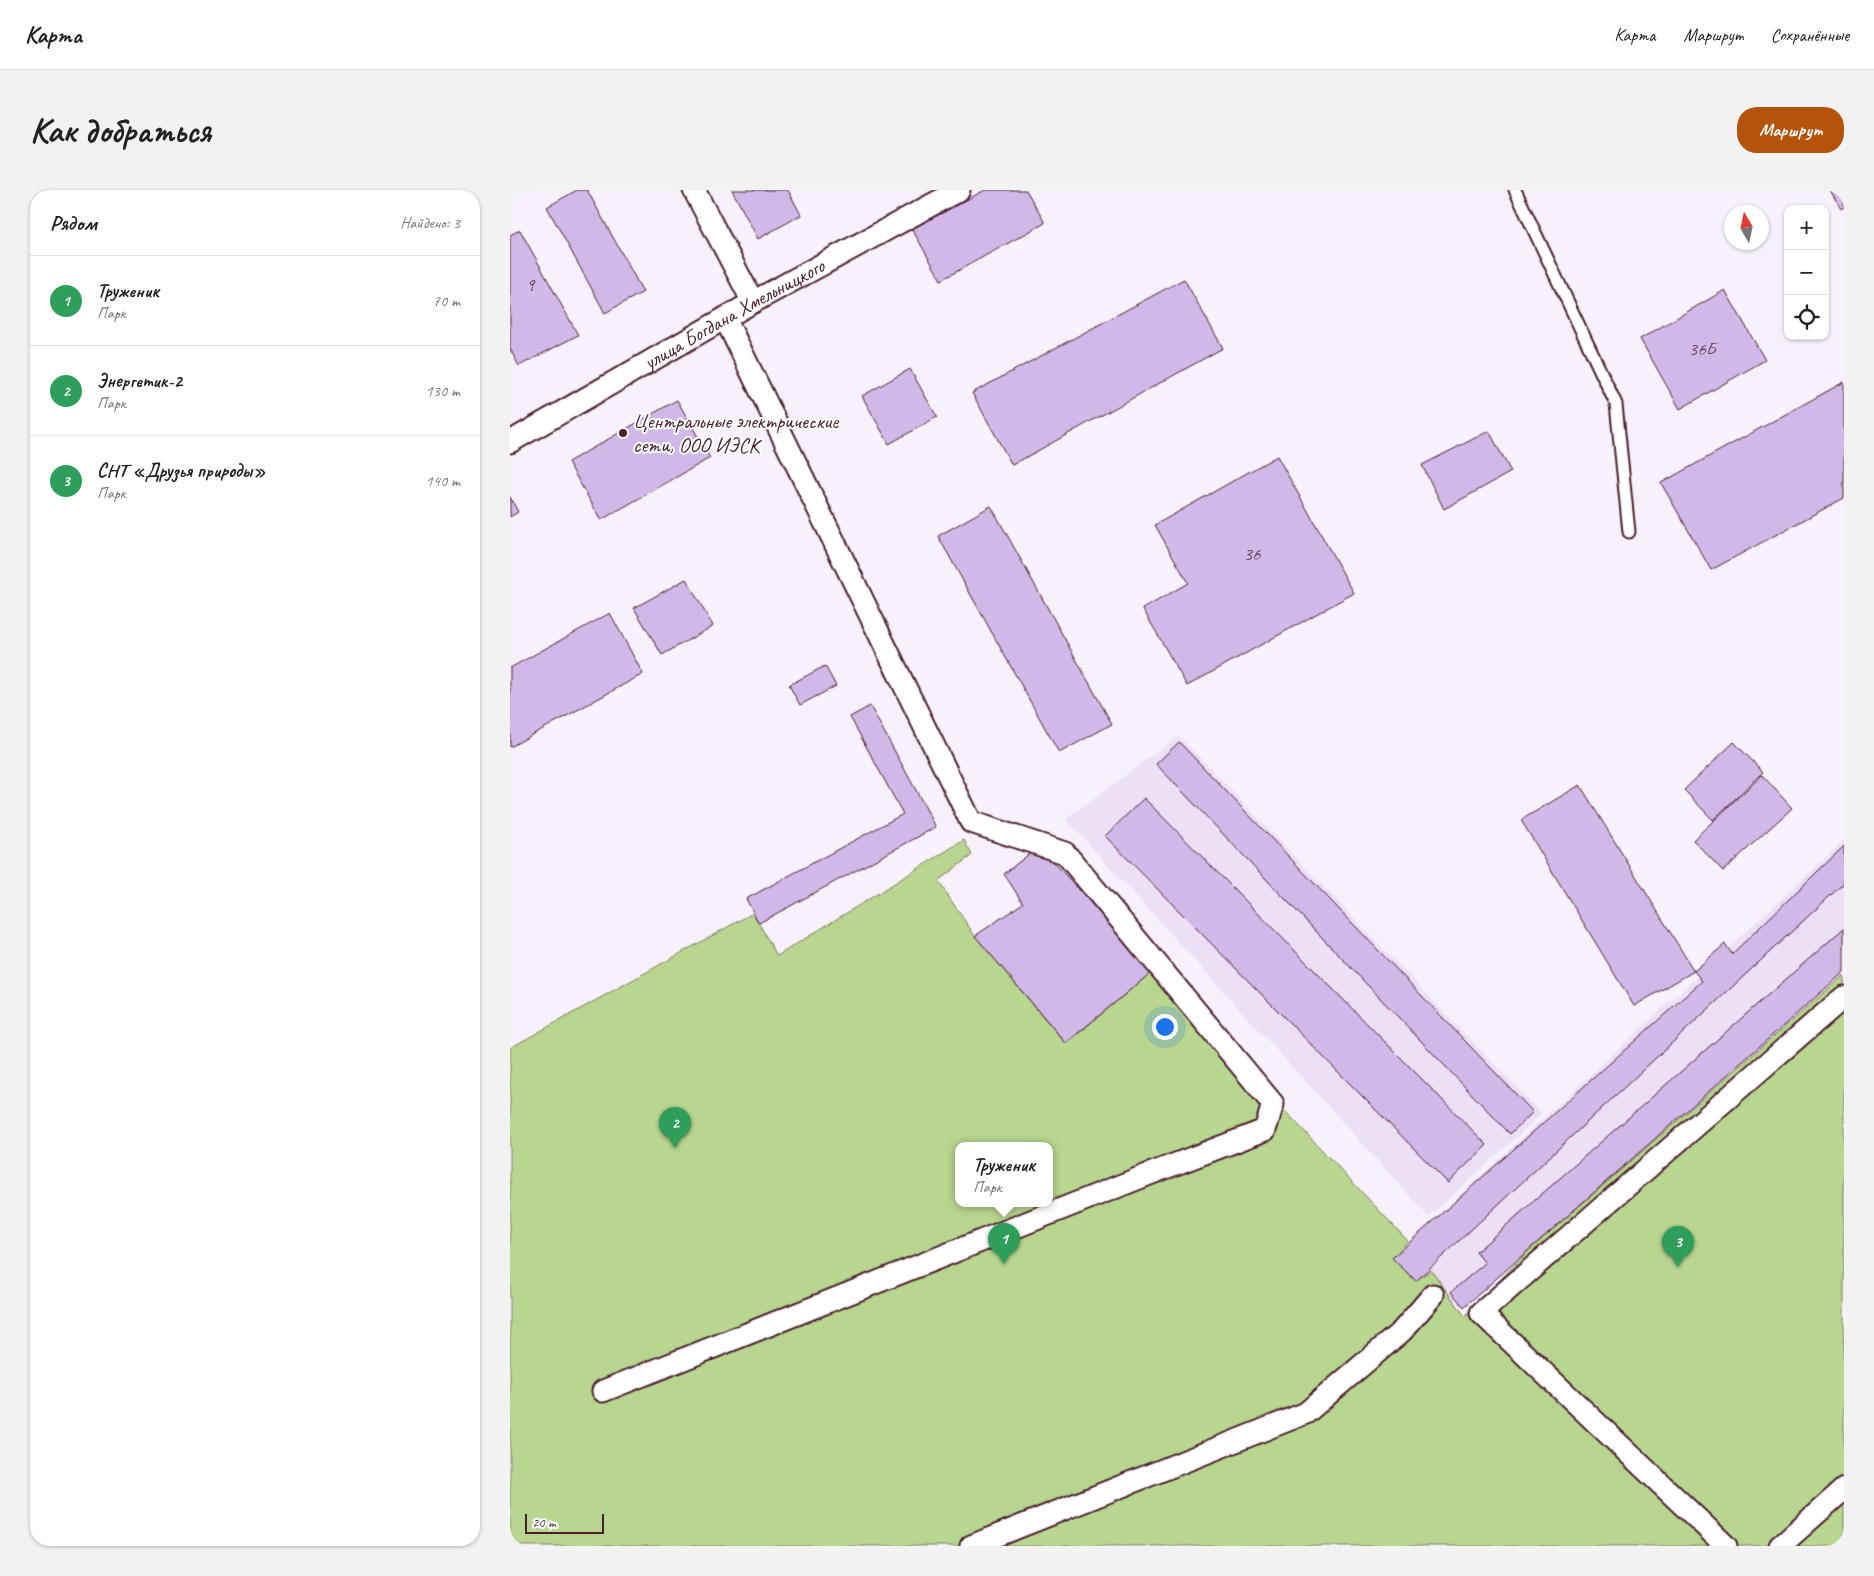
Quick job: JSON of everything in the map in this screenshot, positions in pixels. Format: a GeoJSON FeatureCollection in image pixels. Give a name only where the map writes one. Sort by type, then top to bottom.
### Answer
{"type":"FeatureCollection","features":[{"type":"Feature","properties":{"kind":"street"},"geometry":{"type":"LineString","coordinates":[[694,190],[753,302]]}},
{"type":"Feature","properties":{"kind":"street","name":"улица Богдана Хмельницкого"},"geometry":{"type":"LineString","coordinates":[[510,442],[753,302],[959,190]]}},
{"type":"Feature","properties":{"kind":"street"},"geometry":{"type":"LineString","coordinates":[[603,1391],[1146,1175],[1265,1130],[1272,1104],[1065,853],[972,822],[725,318]]}},
{"type":"Feature","properties":{"kind":"street"},"geometry":{"type":"LineString","coordinates":[[1726,1546],[1481,1313],[1844,997]]}},
{"type":"Feature","properties":{"kind":"street"},"geometry":{"type":"LineString","coordinates":[[971,1546],[1306,1413],[1402,1331],[1433,1295]]}},
{"type":"Feature","properties":{"kind":"street"},"geometry":{"type":"LineString","coordinates":[[1780,1546],[1844,1489]]}},
{"type":"Feature","properties":{"kind":"lane"},"geometry":{"type":"LineString","coordinates":[[1515,190],[1616,404],[1629,532]]}},
{"type":"Feature","properties":{"kind":"shaded area"},"geometry":{"type":"Polygon","coordinates":[[[1179,736],[1542,1114],[1429,1217],[1066,819],[1179,736]]]}},
{"type":"Feature","properties":{"kind":"shaded area"},"geometry":{"type":"Polygon","coordinates":[[[1844,841],[1844,976],[1464,1307],[1416,1281],[1392,1258],[1844,841]]]}},
{"type":"Feature","properties":{"kind":"green space"},"geometry":{"type":"Polygon","coordinates":[[[964,840],[972,855],[938,881],[975,936],[1066,1044],[1153,971],[1408,1241],[1392,1258],[1416,1280],[1431,1270],[1465,1316],[1527,1252],[1844,975],[1844,1546],[510,1546],[510,1048],[753,913],[777,956],[964,840]]]}},
{"type":"Feature","properties":{"kind":"building"},"geometry":{"type":"Polygon","coordinates":[[[577,190],[587,190],[643,292],[605,313],[547,207],[577,190]]]}},
{"type":"Feature","properties":{"kind":"building"},"geometry":{"type":"Polygon","coordinates":[[[732,190],[788,190],[801,215],[758,239],[732,190]]]}},
{"type":"Feature","properties":{"kind":"building"},"geometry":{"type":"Polygon","coordinates":[[[985,190],[1026,190],[1045,223],[941,280],[912,229],[985,190]]]}},
{"type":"Feature","properties":{"kind":"building"},"geometry":{"type":"Polygon","coordinates":[[[1830,190],[1844,190],[1844,207],[1841,209],[1830,190]]]}},
{"type":"Feature","properties":{"kind":"building"},"geometry":{"type":"Polygon","coordinates":[[[520,230],[578,335],[519,366],[510,349],[510,235],[520,230]]]}},
{"type":"Feature","properties":{"kind":"building"},"geometry":{"type":"Polygon","coordinates":[[[1184,279],[1223,348],[1012,465],[972,393],[1184,279]]]}},
{"type":"Feature","properties":{"kind":"building"},"geometry":{"type":"Polygon","coordinates":[[[1725,290],[1765,360],[1680,409],[1640,339],[1725,290]]]}},
{"type":"Feature","properties":{"kind":"building"},"geometry":{"type":"Polygon","coordinates":[[[910,369],[937,417],[889,444],[862,396],[910,369]]]}},
{"type":"Feature","properties":{"kind":"building"},"geometry":{"type":"Polygon","coordinates":[[[1844,382],[1844,498],[1711,570],[1661,483],[1844,382]]]}},
{"type":"Feature","properties":{"kind":"building"},"geometry":{"type":"Polygon","coordinates":[[[677,400],[710,458],[601,520],[568,462],[677,400]]]}},
{"type":"Feature","properties":{"kind":"building"},"geometry":{"type":"Polygon","coordinates":[[[1489,431],[1511,472],[1444,509],[1422,465],[1489,431]]]}},
{"type":"Feature","properties":{"kind":"building"},"geometry":{"type":"Polygon","coordinates":[[[1277,456],[1354,593],[1187,686],[1143,609],[1188,583],[1155,525],[1277,456]]]}},
{"type":"Feature","properties":{"kind":"building"},"geometry":{"type":"Polygon","coordinates":[[[510,497],[518,512],[510,517],[510,497]]]}},
{"type":"Feature","properties":{"kind":"building"},"geometry":{"type":"Polygon","coordinates":[[[991,506],[1112,724],[1059,753],[938,536],[991,506]]]}},
{"type":"Feature","properties":{"kind":"building"},"geometry":{"type":"Polygon","coordinates":[[[686,579],[713,626],[662,655],[634,608],[686,579]]]}},
{"type":"Feature","properties":{"kind":"building"},"geometry":{"type":"Polygon","coordinates":[[[610,613],[643,674],[510,747],[510,668],[610,613]]]}},
{"type":"Feature","properties":{"kind":"building"},"geometry":{"type":"Polygon","coordinates":[[[825,666],[836,686],[800,705],[789,685],[825,666]]]}},
{"type":"Feature","properties":{"kind":"building"},"geometry":{"type":"Polygon","coordinates":[[[870,706],[936,827],[759,923],[746,899],[903,814],[850,717],[870,706]]]}},
{"type":"Feature","properties":{"kind":"building"},"geometry":{"type":"Polygon","coordinates":[[[1179,742],[1533,1112],[1510,1134],[1156,764],[1179,742]]]}},
{"type":"Feature","properties":{"kind":"building"},"geometry":{"type":"Polygon","coordinates":[[[1734,742],[1763,772],[1713,820],[1684,790],[1734,742]]]}},
{"type":"Feature","properties":{"kind":"building"},"geometry":{"type":"Polygon","coordinates":[[[1762,775],[1792,808],[1723,871],[1693,840],[1762,775]]]}},
{"type":"Feature","properties":{"kind":"building"},"geometry":{"type":"Polygon","coordinates":[[[1580,785],[1694,971],[1634,1006],[1521,820],[1580,785]]]}},
{"type":"Feature","properties":{"kind":"building"},"geometry":{"type":"Polygon","coordinates":[[[1144,798],[1487,1145],[1448,1183],[1105,836],[1144,798]]]}},
{"type":"Feature","properties":{"kind":"building"},"geometry":{"type":"Polygon","coordinates":[[[1039,846],[1153,971],[1066,1043],[975,936],[1023,903],[1004,874],[1039,846]]]}},
{"type":"Feature","properties":{"kind":"building"},"geometry":{"type":"Polygon","coordinates":[[[1844,846],[1844,883],[1416,1281],[1392,1258],[1702,981],[1694,971],[1725,944],[1732,954],[1844,846]]]}},
{"type":"Feature","properties":{"kind":"building"},"geometry":{"type":"Polygon","coordinates":[[[1844,928],[1844,972],[1464,1307],[1451,1292],[1485,1263],[1476,1252],[1844,928]]]}},
{"type":"Feature","properties":{"kind":"place","name":"Центральные электрические сети, ООО ИЭСК"},"geometry":{"type":"Point","coordinates":[623,433]}},
{"type":"Feature","properties":{"kind":"place","name":"Энергетик-2"},"geometry":{"type":"Point","coordinates":[675,1148]}},
{"type":"Feature","properties":{"kind":"place","name":"Труженик"},"geometry":{"type":"Point","coordinates":[1004,1264]}},
{"type":"Feature","properties":{"kind":"place","name":"СНТ «Друзья природы»"},"geometry":{"type":"Point","coordinates":[1678,1267]}}]}
